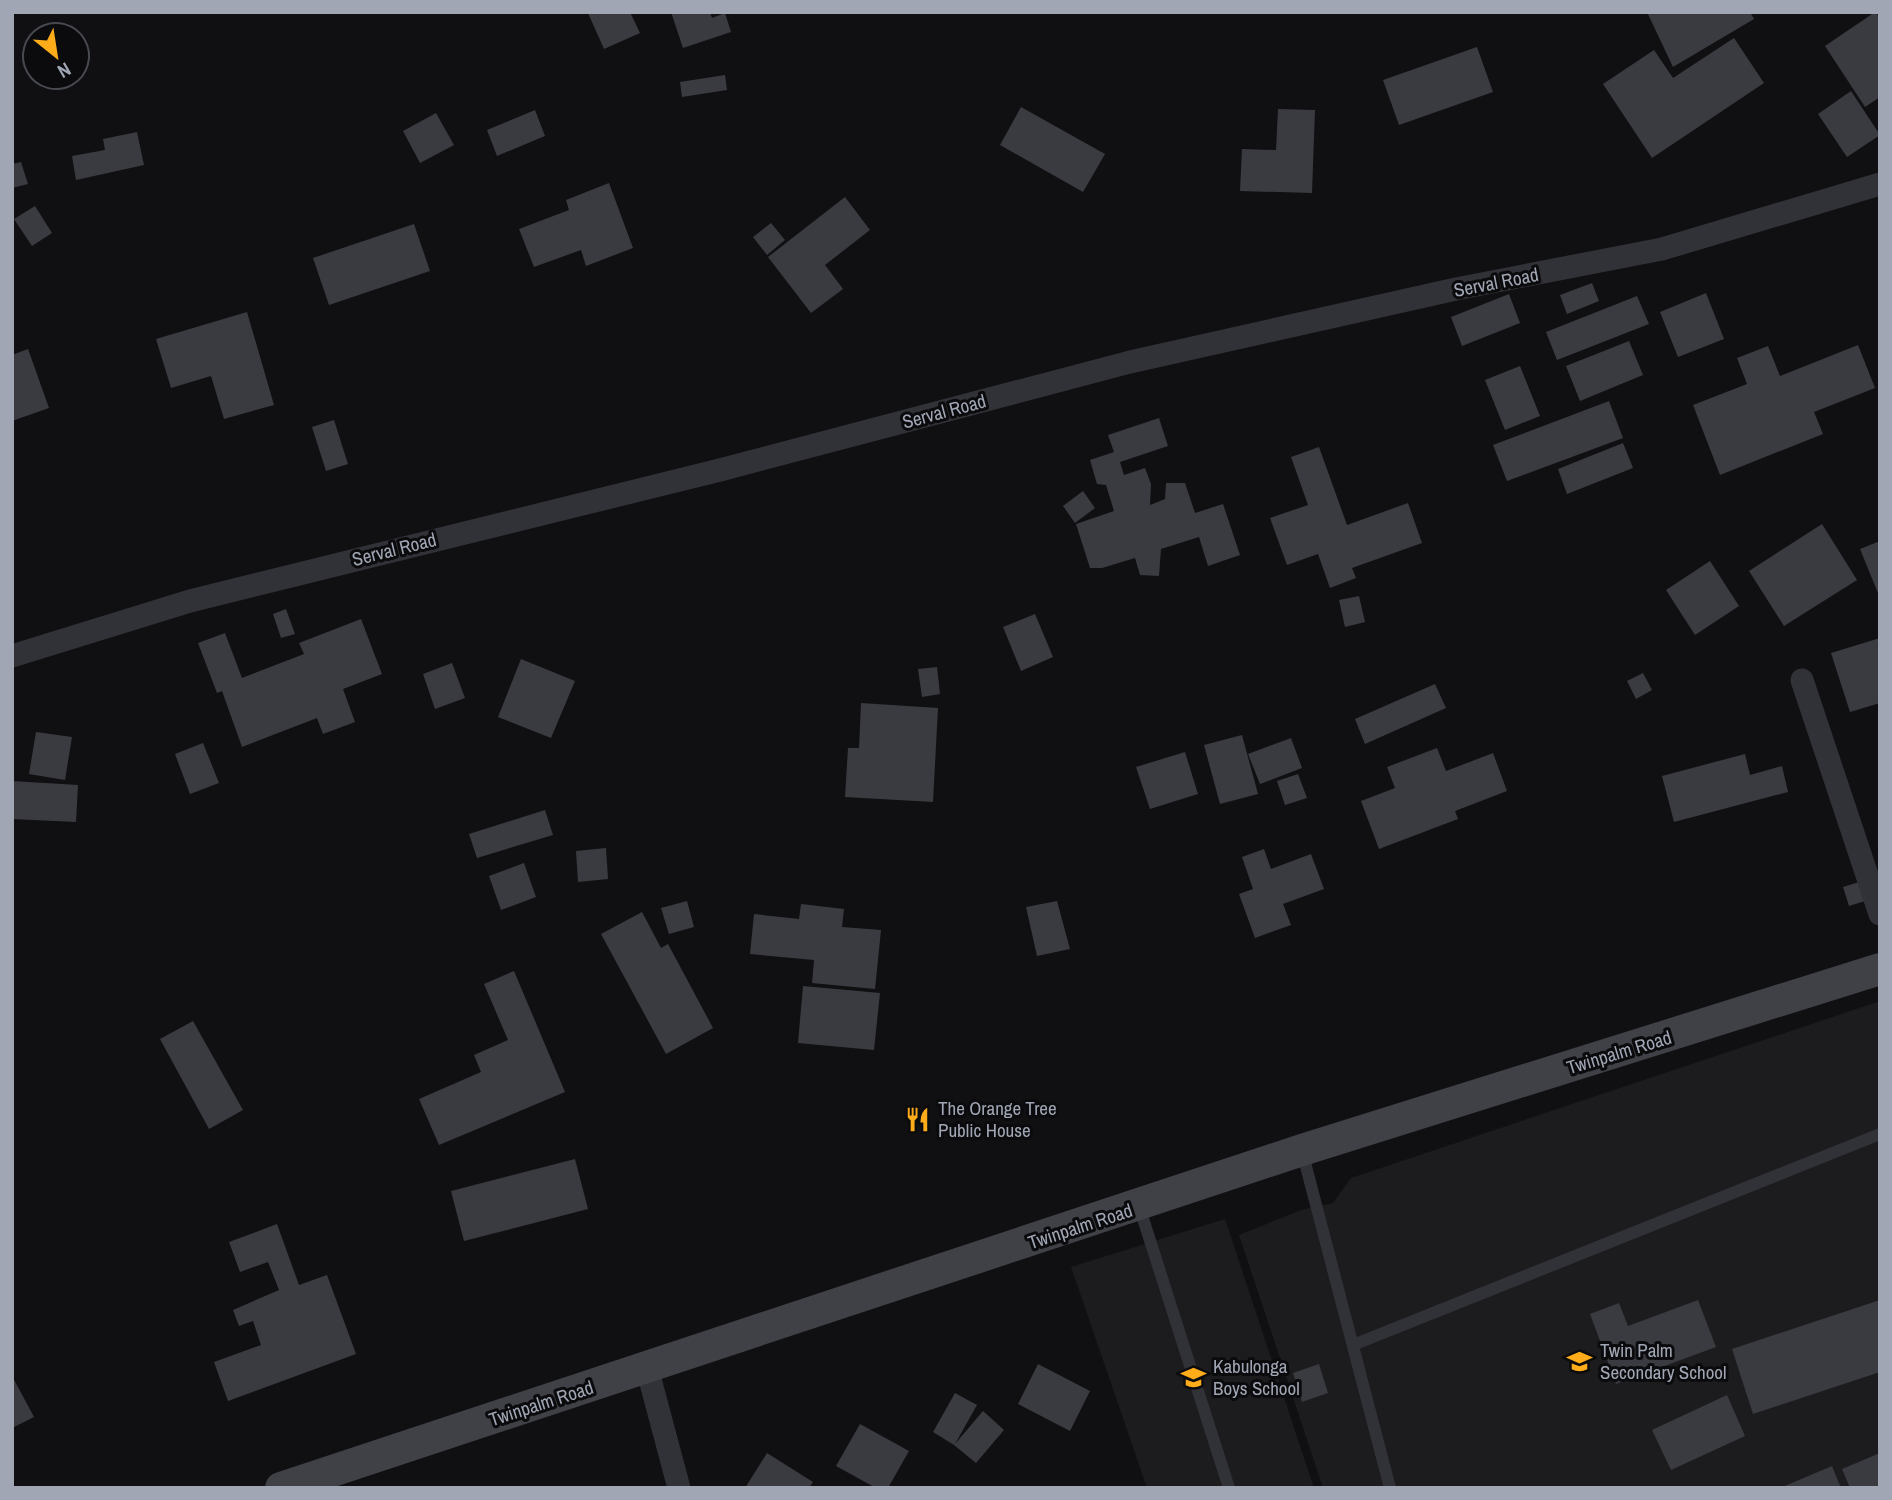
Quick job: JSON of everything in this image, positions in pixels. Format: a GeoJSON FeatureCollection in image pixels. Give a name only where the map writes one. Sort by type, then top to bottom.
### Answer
{"type":"FeatureCollection","features":[{"type":"Feature","properties":{"kind":"main road","name":"Twinpalm Road"},"geometry":{"type":"LineString","coordinates":[[281,1488],[1139,1206],[1301,1150],[1880,969]]}},
{"type":"Feature","properties":{"kind":"street","name":"Serval Road"},"geometry":{"type":"LineString","coordinates":[[12,656],[190,601],[720,470],[1130,362],[1456,289],[1662,249],[1880,184]]}},
{"type":"Feature","properties":{"kind":"street"},"geometry":{"type":"LineString","coordinates":[[1802,680],[1880,914]]}},
{"type":"Feature","properties":{"kind":"street"},"geometry":{"type":"LineString","coordinates":[[647,1368],[678,1488]]}},
{"type":"Feature","properties":{"kind":"lane"},"geometry":{"type":"LineString","coordinates":[[1353,1345],[1880,1134]]}},
{"type":"Feature","properties":{"kind":"lane"},"geometry":{"type":"LineString","coordinates":[[1301,1150],[1390,1488]]}},
{"type":"Feature","properties":{"kind":"lane"},"geometry":{"type":"LineString","coordinates":[[1139,1206],[1229,1488]]}},
{"type":"Feature","properties":{"kind":"shaded area","name":"Twin Palm Secondary School"},"geometry":{"type":"Polygon","coordinates":[[[1880,1001],[1880,1488],[1323,1488],[1239,1235],[1301,1210],[1333,1203],[1351,1178],[1880,1001]]]}},
{"type":"Feature","properties":{"kind":"shaded area","name":"Kabulonga Boys School"},"geometry":{"type":"Polygon","coordinates":[[[1225,1219],[1314,1488],[1147,1488],[1071,1267],[1225,1219]]]}},
{"type":"Feature","properties":{"kind":"building"},"geometry":{"type":"Polygon","coordinates":[[[630,12],[640,33],[604,49],[588,13],[630,12]]]}},
{"type":"Feature","properties":{"kind":"building"},"geometry":{"type":"Polygon","coordinates":[[[671,12],[710,12],[712,18],[725,13],[731,32],[683,48],[671,12]]]}},
{"type":"Feature","properties":{"kind":"building"},"geometry":{"type":"Polygon","coordinates":[[[1647,12],[1750,12],[1754,19],[1673,67],[1647,12]]]}},
{"type":"Feature","properties":{"kind":"building"},"geometry":{"type":"Polygon","coordinates":[[[1875,12],[1880,18],[1880,97],[1865,107],[1825,46],[1875,12]]]}},
{"type":"Feature","properties":{"kind":"building"},"geometry":{"type":"Polygon","coordinates":[[[1734,38],[1764,83],[1652,158],[1603,84],[1654,50],[1673,78],[1734,38]]]}},
{"type":"Feature","properties":{"kind":"building"},"geometry":{"type":"Polygon","coordinates":[[[1477,47],[1493,92],[1399,125],[1383,80],[1477,47]]]}},
{"type":"Feature","properties":{"kind":"building"},"geometry":{"type":"Polygon","coordinates":[[[725,75],[727,90],[682,97],[680,82],[725,75]]]}},
{"type":"Feature","properties":{"kind":"building"},"geometry":{"type":"Polygon","coordinates":[[[1851,91],[1880,135],[1847,157],[1818,114],[1851,91]]]}},
{"type":"Feature","properties":{"kind":"building"},"geometry":{"type":"Polygon","coordinates":[[[1021,107],[1105,154],[1083,192],[1000,145],[1021,107]]]}},
{"type":"Feature","properties":{"kind":"building"},"geometry":{"type":"Polygon","coordinates":[[[1278,109],[1315,110],[1312,193],[1240,191],[1242,149],[1276,150],[1278,109]]]}},
{"type":"Feature","properties":{"kind":"building"},"geometry":{"type":"Polygon","coordinates":[[[535,110],[545,136],[497,156],[487,130],[535,110]]]}},
{"type":"Feature","properties":{"kind":"building"},"geometry":{"type":"Polygon","coordinates":[[[436,113],[454,145],[420,163],[403,131],[436,113]]]}},
{"type":"Feature","properties":{"kind":"building"},"geometry":{"type":"Polygon","coordinates":[[[137,132],[144,165],[76,180],[72,156],[105,150],[103,139],[137,132]]]}},
{"type":"Feature","properties":{"kind":"building"},"geometry":{"type":"Polygon","coordinates":[[[21,162],[28,184],[12,188],[12,164],[21,162]]]}},
{"type":"Feature","properties":{"kind":"building"},"geometry":{"type":"Polygon","coordinates":[[[609,183],[633,248],[586,266],[581,250],[534,267],[519,229],[569,210],[566,200],[609,183]]]}},
{"type":"Feature","properties":{"kind":"building"},"geometry":{"type":"Polygon","coordinates":[[[845,197],[870,230],[825,265],[843,289],[811,313],[768,257],[845,197]]]}},
{"type":"Feature","properties":{"kind":"building"},"geometry":{"type":"Polygon","coordinates":[[[35,206],[52,233],[32,246],[14,219],[35,206]]]}},
{"type":"Feature","properties":{"kind":"building"},"geometry":{"type":"Polygon","coordinates":[[[771,223],[785,240],[767,255],[753,237],[771,223]]]}},
{"type":"Feature","properties":{"kind":"building"},"geometry":{"type":"Polygon","coordinates":[[[414,224],[430,271],[329,305],[313,258],[414,224]]]}},
{"type":"Feature","properties":{"kind":"building"},"geometry":{"type":"Polygon","coordinates":[[[1592,283],[1599,301],[1567,314],[1560,295],[1592,283]]]}},
{"type":"Feature","properties":{"kind":"building"},"geometry":{"type":"Polygon","coordinates":[[[1706,293],[1724,339],[1678,357],[1660,312],[1706,293]]]}},
{"type":"Feature","properties":{"kind":"building"},"geometry":{"type":"Polygon","coordinates":[[[1509,294],[1520,323],[1462,346],[1451,317],[1509,294]]]}},
{"type":"Feature","properties":{"kind":"building"},"geometry":{"type":"Polygon","coordinates":[[[1637,296],[1649,324],[1557,360],[1546,332],[1637,296]]]}},
{"type":"Feature","properties":{"kind":"building"},"geometry":{"type":"Polygon","coordinates":[[[247,312],[274,405],[224,419],[211,376],[171,388],[156,339],[247,312]]]}},
{"type":"Feature","properties":{"kind":"building"},"geometry":{"type":"Polygon","coordinates":[[[1629,341],[1643,375],[1580,401],[1566,366],[1629,341]]]}},
{"type":"Feature","properties":{"kind":"building"},"geometry":{"type":"Polygon","coordinates":[[[1858,345],[1875,388],[1814,412],[1823,434],[1720,475],[1693,405],[1747,384],[1737,358],[1768,346],[1780,376],[1858,345]]]}},
{"type":"Feature","properties":{"kind":"building"},"geometry":{"type":"Polygon","coordinates":[[[28,349],[49,408],[12,421],[12,355],[28,349]]]}},
{"type":"Feature","properties":{"kind":"building"},"geometry":{"type":"Polygon","coordinates":[[[1520,366],[1540,416],[1505,430],[1485,380],[1520,366]]]}},
{"type":"Feature","properties":{"kind":"building"},"geometry":{"type":"Polygon","coordinates":[[[1609,401],[1623,438],[1507,481],[1493,445],[1609,401]]]}},
{"type":"Feature","properties":{"kind":"building"},"geometry":{"type":"Polygon","coordinates":[[[1159,418],[1168,446],[1120,462],[1124,475],[1145,468],[1151,484],[1150,505],[1165,499],[1166,483],[1185,483],[1195,513],[1223,504],[1240,555],[1208,566],[1199,537],[1161,549],[1159,576],[1140,575],[1135,558],[1102,568],[1090,568],[1076,524],[1114,511],[1106,485],[1097,484],[1090,460],[1114,452],[1108,435],[1159,418]]]}},
{"type":"Feature","properties":{"kind":"building"},"geometry":{"type":"Polygon","coordinates":[[[334,420],[348,464],[326,471],[312,427],[334,420]]]}},
{"type":"Feature","properties":{"kind":"building"},"geometry":{"type":"Polygon","coordinates":[[[1623,443],[1633,468],[1567,494],[1558,469],[1623,443]]]}},
{"type":"Feature","properties":{"kind":"building"},"geometry":{"type":"Polygon","coordinates":[[[1319,447],[1347,525],[1408,503],[1422,543],[1352,568],[1356,578],[1330,588],[1318,554],[1287,565],[1270,518],[1308,505],[1291,457],[1319,447]]]}},
{"type":"Feature","properties":{"kind":"building"},"geometry":{"type":"Polygon","coordinates":[[[1083,491],[1095,508],[1075,523],[1063,506],[1083,491]]]}},
{"type":"Feature","properties":{"kind":"building"},"geometry":{"type":"Polygon","coordinates":[[[1822,524],[1857,580],[1784,626],[1749,571],[1822,524]]]}},
{"type":"Feature","properties":{"kind":"building"},"geometry":{"type":"Polygon","coordinates":[[[1880,541],[1880,598],[1860,549],[1880,541]]]}},
{"type":"Feature","properties":{"kind":"building"},"geometry":{"type":"Polygon","coordinates":[[[1710,561],[1739,606],[1695,635],[1666,590],[1710,561]]]}},
{"type":"Feature","properties":{"kind":"building"},"geometry":{"type":"Polygon","coordinates":[[[1359,596],[1365,622],[1345,627],[1339,600],[1359,596]]]}},
{"type":"Feature","properties":{"kind":"building"},"geometry":{"type":"Polygon","coordinates":[[[286,609],[295,634],[281,638],[273,614],[286,609]]]}},
{"type":"Feature","properties":{"kind":"building"},"geometry":{"type":"Polygon","coordinates":[[[1035,614],[1053,657],[1021,671],[1003,627],[1035,614]]]}},
{"type":"Feature","properties":{"kind":"building"},"geometry":{"type":"Polygon","coordinates":[[[361,619],[382,674],[343,689],[355,722],[323,734],[317,718],[242,747],[222,691],[217,693],[198,643],[225,633],[242,678],[304,654],[299,643],[361,619]]]}},
{"type":"Feature","properties":{"kind":"building"},"geometry":{"type":"Polygon","coordinates":[[[1880,638],[1880,703],[1850,712],[1831,653],[1880,638]]]}},
{"type":"Feature","properties":{"kind":"building"},"geometry":{"type":"Polygon","coordinates":[[[521,659],[575,681],[551,738],[498,717],[521,659]]]}},
{"type":"Feature","properties":{"kind":"building"},"geometry":{"type":"Polygon","coordinates":[[[452,663],[465,698],[435,709],[423,674],[452,663]]]}},
{"type":"Feature","properties":{"kind":"building"},"geometry":{"type":"Polygon","coordinates":[[[937,667],[940,694],[922,697],[918,669],[937,667]]]}},
{"type":"Feature","properties":{"kind":"building"},"geometry":{"type":"Polygon","coordinates":[[[1643,673],[1652,690],[1636,699],[1627,681],[1643,673]]]}},
{"type":"Feature","properties":{"kind":"building"},"geometry":{"type":"Polygon","coordinates":[[[1435,684],[1446,708],[1365,744],[1355,719],[1435,684]]]}},
{"type":"Feature","properties":{"kind":"building"},"geometry":{"type":"Polygon","coordinates":[[[861,703],[938,708],[933,802],[845,797],[848,748],[859,748],[861,703]]]}},
{"type":"Feature","properties":{"kind":"building"},"geometry":{"type":"Polygon","coordinates":[[[36,732],[72,737],[65,780],[29,774],[36,732]]]}},
{"type":"Feature","properties":{"kind":"building"},"geometry":{"type":"Polygon","coordinates":[[[1242,735],[1258,794],[1220,804],[1204,745],[1242,735]]]}},
{"type":"Feature","properties":{"kind":"building"},"geometry":{"type":"Polygon","coordinates":[[[1291,738],[1302,768],[1260,784],[1248,754],[1291,738]]]}},
{"type":"Feature","properties":{"kind":"building"},"geometry":{"type":"Polygon","coordinates":[[[203,743],[219,783],[190,794],[175,754],[203,743]]]}},
{"type":"Feature","properties":{"kind":"building"},"geometry":{"type":"Polygon","coordinates":[[[1437,748],[1446,771],[1493,753],[1507,791],[1455,811],[1458,819],[1379,849],[1361,801],[1395,788],[1387,767],[1437,748]]]}},
{"type":"Feature","properties":{"kind":"building"},"geometry":{"type":"Polygon","coordinates":[[[1185,752],[1198,794],[1150,809],[1136,767],[1185,752]]]}},
{"type":"Feature","properties":{"kind":"building"},"geometry":{"type":"Polygon","coordinates":[[[1745,754],[1750,775],[1782,766],[1788,792],[1674,822],[1662,776],[1745,754]]]}},
{"type":"Feature","properties":{"kind":"building"},"geometry":{"type":"Polygon","coordinates":[[[1298,774],[1307,798],[1285,805],[1277,781],[1298,774]]]}},
{"type":"Feature","properties":{"kind":"building"},"geometry":{"type":"Polygon","coordinates":[[[12,781],[78,785],[76,822],[12,819],[12,781]]]}},
{"type":"Feature","properties":{"kind":"building"},"geometry":{"type":"Polygon","coordinates":[[[545,810],[553,835],[477,858],[469,834],[545,810]]]}},
{"type":"Feature","properties":{"kind":"building"},"geometry":{"type":"Polygon","coordinates":[[[606,848],[608,879],[578,882],[576,851],[606,848]]]}},
{"type":"Feature","properties":{"kind":"building"},"geometry":{"type":"Polygon","coordinates":[[[1264,849],[1271,869],[1311,854],[1324,889],[1283,904],[1291,925],[1255,938],[1239,894],[1253,889],[1242,857],[1264,849]]]}},
{"type":"Feature","properties":{"kind":"building"},"geometry":{"type":"Polygon","coordinates":[[[524,863],[536,897],[501,910],[489,876],[524,863]]]}},
{"type":"Feature","properties":{"kind":"building"},"geometry":{"type":"Polygon","coordinates":[[[1859,882],[1865,901],[1849,906],[1843,887],[1859,882]]]}},
{"type":"Feature","properties":{"kind":"building"},"geometry":{"type":"Polygon","coordinates":[[[687,901],[694,927],[669,934],[661,908],[687,901]]]}},
{"type":"Feature","properties":{"kind":"building"},"geometry":{"type":"Polygon","coordinates":[[[1057,901],[1070,949],[1037,956],[1026,907],[1057,901]]]}},
{"type":"Feature","properties":{"kind":"building"},"geometry":{"type":"Polygon","coordinates":[[[801,904],[844,909],[842,927],[881,930],[875,989],[812,983],[814,960],[750,954],[754,914],[799,919],[801,904]]]}},
{"type":"Feature","properties":{"kind":"building"},"geometry":{"type":"Polygon","coordinates":[[[642,912],[661,948],[668,944],[713,1028],[666,1054],[601,934],[642,912]]]}},
{"type":"Feature","properties":{"kind":"building"},"geometry":{"type":"Polygon","coordinates":[[[514,971],[565,1092],[439,1145],[419,1099],[481,1072],[474,1055],[508,1040],[484,984],[514,971]]]}},
{"type":"Feature","properties":{"kind":"building"},"geometry":{"type":"Polygon","coordinates":[[[803,986],[880,993],[874,1050],[798,1043],[803,986]]]}},
{"type":"Feature","properties":{"kind":"building"},"geometry":{"type":"Polygon","coordinates":[[[193,1021],[243,1110],[209,1129],[160,1039],[193,1021]]]}},
{"type":"Feature","properties":{"kind":"building"},"geometry":{"type":"Polygon","coordinates":[[[575,1159],[588,1209],[464,1241],[451,1191],[575,1159]]]}},
{"type":"Feature","properties":{"kind":"building"},"geometry":{"type":"Polygon","coordinates":[[[277,1224],[299,1285],[327,1275],[356,1354],[228,1401],[214,1362],[261,1345],[253,1321],[239,1326],[233,1310],[279,1290],[268,1262],[240,1272],[229,1242],[277,1224]]]}},
{"type":"Feature","properties":{"kind":"building"},"geometry":{"type":"Polygon","coordinates":[[[1698,1300],[1716,1347],[1616,1384],[1590,1314],[1619,1303],[1628,1326],[1698,1300]]]}},
{"type":"Feature","properties":{"kind":"building"},"geometry":{"type":"Polygon","coordinates":[[[1880,1300],[1880,1372],[1753,1414],[1732,1349],[1880,1300]]]}},
{"type":"Feature","properties":{"kind":"building"},"geometry":{"type":"Polygon","coordinates":[[[1038,1364],[1090,1391],[1070,1431],[1018,1404],[1038,1364]]]}},
{"type":"Feature","properties":{"kind":"building"},"geometry":{"type":"Polygon","coordinates":[[[1319,1364],[1328,1393],[1302,1402],[1293,1373],[1319,1364]]]}},
{"type":"Feature","properties":{"kind":"building"},"geometry":{"type":"Polygon","coordinates":[[[12,1376],[34,1417],[12,1428],[12,1376]]]}},
{"type":"Feature","properties":{"kind":"building"},"geometry":{"type":"Polygon","coordinates":[[[955,1393],[977,1405],[955,1444],[983,1411],[1004,1430],[976,1463],[933,1432],[955,1393]]]}},
{"type":"Feature","properties":{"kind":"building"},"geometry":{"type":"Polygon","coordinates":[[[1727,1395],[1745,1436],[1671,1470],[1652,1430],[1727,1395]]]}},
{"type":"Feature","properties":{"kind":"building"},"geometry":{"type":"Polygon","coordinates":[[[860,1424],[909,1451],[888,1488],[876,1488],[836,1466],[860,1424]]]}},
{"type":"Feature","properties":{"kind":"building"},"geometry":{"type":"Polygon","coordinates":[[[767,1453],[813,1482],[809,1488],[745,1488],[767,1453]]]}},
{"type":"Feature","properties":{"kind":"building"},"geometry":{"type":"Polygon","coordinates":[[[1880,1453],[1880,1488],[1850,1488],[1842,1469],[1880,1453]]]}},
{"type":"Feature","properties":{"kind":"building"},"geometry":{"type":"Polygon","coordinates":[[[1832,1466],[1841,1488],[1780,1488],[1832,1466]]]}},
{"type":"Feature","properties":{"kind":"place","name":"The Orange Tree Public House"},"geometry":{"type":"Point","coordinates":[918,1119]}},
{"type":"Feature","properties":{"kind":"place","name":"Twin Palm Secondary School"},"geometry":{"type":"Point","coordinates":[1580,1361]}},
{"type":"Feature","properties":{"kind":"place","name":"Kabulonga Boys School"},"geometry":{"type":"Point","coordinates":[1193,1377]}}]}
